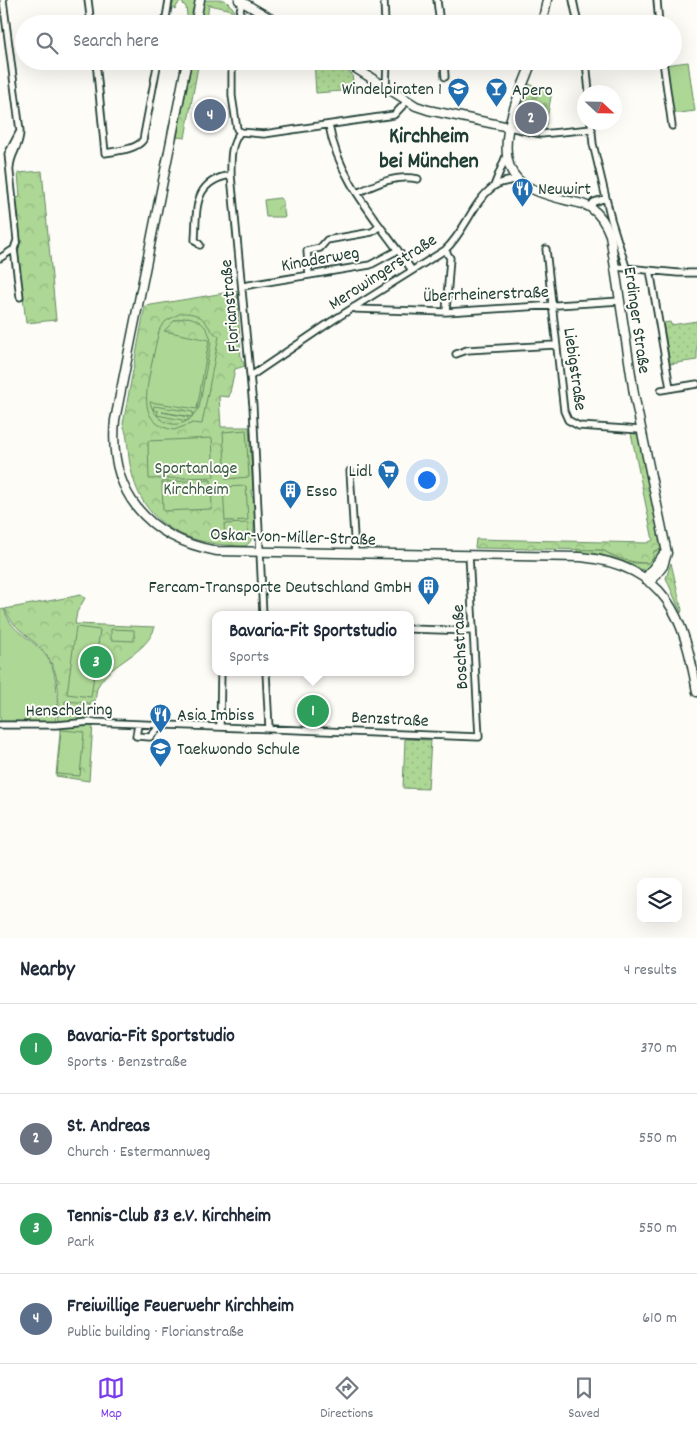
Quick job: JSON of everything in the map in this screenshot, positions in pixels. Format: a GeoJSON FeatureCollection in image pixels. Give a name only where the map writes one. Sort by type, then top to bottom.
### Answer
{"type":"FeatureCollection","features":[{"type":"Feature","properties":{"kind":"main road"},"geometry":{"type":"LineString","coordinates":[[197,15],[200,0]]}},
{"type":"Feature","properties":{"kind":"main road"},"geometry":{"type":"LineString","coordinates":[[544,15],[547,0]]}},
{"type":"Feature","properties":{"kind":"main road"},"geometry":{"type":"LineString","coordinates":[[241,1],[265,15]]}},
{"type":"Feature","properties":{"kind":"main road","name":"Oskar-von-Miller-Straße"},"geometry":{"type":"LineString","coordinates":[[186,70],[118,398],[114,431],[115,457],[121,480],[132,500],[145,517],[165,533],[203,548],[261,552],[592,558],[624,566],[648,581],[665,597]]}},
{"type":"Feature","properties":{"kind":"main road"},"geometry":{"type":"LineString","coordinates":[[358,70],[407,101],[428,110],[508,127]]}},
{"type":"Feature","properties":{"kind":"main road"},"geometry":{"type":"LineString","coordinates":[[529,70],[508,127],[507,154],[516,180],[538,192],[590,207],[608,221]]}},
{"type":"Feature","properties":{"kind":"main road","name":"Erdinger Straße"},"geometry":{"type":"LineString","coordinates":[[608,221],[641,430],[666,549],[666,561],[660,571],[648,581]]}},
{"type":"Feature","properties":{"kind":"main road"},"geometry":{"type":"LineString","coordinates":[[648,581],[666,549]]}},
{"type":"Feature","properties":{"kind":"main road","name":"Erdinger Straße"},"geometry":{"type":"LineString","coordinates":[[660,571],[665,597]]}},
{"type":"Feature","properties":{"kind":"main road"},"geometry":{"type":"LineString","coordinates":[[665,597],[681,624],[697,692]]}},
{"type":"Feature","properties":{"kind":"street"},"geometry":{"type":"LineString","coordinates":[[4,0],[20,131],[8,154],[17,236],[14,249],[20,297]]}},
{"type":"Feature","properties":{"kind":"street"},"geometry":{"type":"LineString","coordinates":[[88,0],[90,15]]}},
{"type":"Feature","properties":{"kind":"street"},"geometry":{"type":"LineString","coordinates":[[166,15],[169,0]]}},
{"type":"Feature","properties":{"kind":"street"},"geometry":{"type":"LineString","coordinates":[[384,0],[385,15]]}},
{"type":"Feature","properties":{"kind":"street"},"geometry":{"type":"LineString","coordinates":[[437,0],[439,15]]}},
{"type":"Feature","properties":{"kind":"street"},"geometry":{"type":"LineString","coordinates":[[573,0],[576,15]]}},
{"type":"Feature","properties":{"kind":"street"},"geometry":{"type":"LineString","coordinates":[[657,0],[658,15]]}},
{"type":"Feature","properties":{"kind":"street"},"geometry":{"type":"LineString","coordinates":[[239,15],[241,1]]}},
{"type":"Feature","properties":{"kind":"street"},"geometry":{"type":"LineString","coordinates":[[97,70],[105,154],[132,147],[140,144],[143,140],[156,70]]}},
{"type":"Feature","properties":{"kind":"street"},"geometry":{"type":"LineString","coordinates":[[232,70],[232,96],[237,128],[240,132],[264,134],[394,116],[403,108],[407,101]]}},
{"type":"Feature","properties":{"kind":"street"},"geometry":{"type":"LineString","coordinates":[[386,88],[387,70]]}},
{"type":"Feature","properties":{"kind":"street"},"geometry":{"type":"LineString","coordinates":[[445,70],[445,77]]}},
{"type":"Feature","properties":{"kind":"street"},"geometry":{"type":"LineString","coordinates":[[587,70],[588,85]]}},
{"type":"Feature","properties":{"kind":"street"},"geometry":{"type":"LineString","coordinates":[[663,70],[672,126]]}},
{"type":"Feature","properties":{"kind":"street"},"geometry":{"type":"LineString","coordinates":[[328,125],[331,140],[357,193],[411,269]]}},
{"type":"Feature","properties":{"kind":"street"},"geometry":{"type":"LineString","coordinates":[[508,127],[542,134],[592,130],[606,198],[608,221],[626,267]]}},
{"type":"Feature","properties":{"kind":"street","name":"Florianstraße"},"geometry":{"type":"LineString","coordinates":[[240,132],[234,141],[231,151],[232,175],[243,286],[242,302],[251,376],[263,611]]}},
{"type":"Feature","properties":{"kind":"street","name":"Merowingerstraße"},"geometry":{"type":"LineString","coordinates":[[251,376],[411,269],[445,250],[455,241],[484,196],[494,186],[507,154]]}},
{"type":"Feature","properties":{"kind":"street"},"geometry":{"type":"LineString","coordinates":[[200,245],[195,240],[199,195],[207,183],[232,175]]}},
{"type":"Feature","properties":{"kind":"street"},"geometry":{"type":"LineString","coordinates":[[357,193],[381,182],[403,178],[418,179]]}},
{"type":"Feature","properties":{"kind":"street"},"geometry":{"type":"LineString","coordinates":[[494,186],[516,180]]}},
{"type":"Feature","properties":{"kind":"street"},"geometry":{"type":"LineString","coordinates":[[590,207],[594,202],[606,198]]}},
{"type":"Feature","properties":{"kind":"street"},"geometry":{"type":"LineString","coordinates":[[309,275],[307,251],[320,248],[327,240],[372,232],[380,226]]}},
{"type":"Feature","properties":{"kind":"street"},"geometry":{"type":"LineString","coordinates":[[0,258],[9,254],[14,249]]}},
{"type":"Feature","properties":{"kind":"street","name":"Liebigstraße"},"geometry":{"type":"LineString","coordinates":[[546,249],[555,345],[564,410],[568,420],[579,426],[641,430]]}},
{"type":"Feature","properties":{"kind":"street","name":"Kinaderweg"},"geometry":{"type":"LineString","coordinates":[[243,286],[370,265],[398,250]]}},
{"type":"Feature","properties":{"kind":"street"},"geometry":{"type":"LineString","coordinates":[[445,250],[450,258],[446,312]]}},
{"type":"Feature","properties":{"kind":"street"},"geometry":{"type":"LineString","coordinates":[[0,253],[9,254]]}},
{"type":"Feature","properties":{"kind":"street"},"geometry":{"type":"LineString","coordinates":[[616,267],[697,273]]}},
{"type":"Feature","properties":{"kind":"street"},"geometry":{"type":"LineString","coordinates":[[650,270],[670,388]]}},
{"type":"Feature","properties":{"kind":"street","name":"Überrheinerstraße"},"geometry":{"type":"LineString","coordinates":[[354,307],[356,309],[446,312],[620,301]]}},
{"type":"Feature","properties":{"kind":"street"},"geometry":{"type":"LineString","coordinates":[[456,354],[467,350],[555,345]]}},
{"type":"Feature","properties":{"kind":"street"},"geometry":{"type":"LineString","coordinates":[[661,390],[697,384]]}},
{"type":"Feature","properties":{"kind":"street"},"geometry":{"type":"LineString","coordinates":[[350,471],[355,553]]}},
{"type":"Feature","properties":{"kind":"street","name":"Boschstraße"},"geometry":{"type":"LineString","coordinates":[[469,555],[479,737]]}},
{"type":"Feature","properties":{"kind":"street"},"geometry":{"type":"LineString","coordinates":[[414,629],[473,631]]}},
{"type":"Feature","properties":{"kind":"street"},"geometry":{"type":"LineString","coordinates":[[220,726],[221,676]]}},
{"type":"Feature","properties":{"kind":"street"},"geometry":{"type":"LineString","coordinates":[[266,676],[269,728]]}},
{"type":"Feature","properties":{"kind":"street","name":"Henschelring"},"geometry":{"type":"LineString","coordinates":[[0,725],[56,725],[90,722],[160,726],[269,728]]}},
{"type":"Feature","properties":{"kind":"street","name":"Henschelring"},"geometry":{"type":"LineString","coordinates":[[138,725],[136,736],[142,738],[150,737],[160,726]]}},
{"type":"Feature","properties":{"kind":"street","name":"Benzstraße"},"geometry":{"type":"LineString","coordinates":[[269,728],[479,737]]}},
{"type":"Feature","properties":{"kind":"green space"},"geometry":{"type":"Polygon","coordinates":[[[174,0],[197,0],[194,15],[187,15],[186,7],[180,1],[175,9],[172,7],[174,0]]]}},
{"type":"Feature","properties":{"kind":"green space"},"geometry":{"type":"Polygon","coordinates":[[[205,0],[225,0],[233,8],[234,14],[228,9],[209,5],[207,15],[201,15],[205,0]]]}},
{"type":"Feature","properties":{"kind":"green space"},"geometry":{"type":"Polygon","coordinates":[[[688,62],[695,111],[672,114],[666,70],[682,70],[682,63],[688,62]]]}},
{"type":"Feature","properties":{"kind":"green space"},"geometry":{"type":"Polygon","coordinates":[[[190,70],[197,70],[185,138],[177,137],[190,70]]]}},
{"type":"Feature","properties":{"kind":"green space"},"geometry":{"type":"Polygon","coordinates":[[[315,70],[345,70],[352,74],[354,90],[316,93],[315,70]]]}},
{"type":"Feature","properties":{"kind":"green space"},"geometry":{"type":"Polygon","coordinates":[[[528,84],[552,91],[545,130],[529,130],[515,124],[528,84]]]}},
{"type":"Feature","properties":{"kind":"green space"},"geometry":{"type":"Polygon","coordinates":[[[42,171],[56,320],[26,323],[18,254],[20,244],[16,198],[20,197],[18,173],[42,171]]]}},
{"type":"Feature","properties":{"kind":"green space"},"geometry":{"type":"Polygon","coordinates":[[[282,199],[285,217],[266,217],[264,200],[282,199]]]}},
{"type":"Feature","properties":{"kind":"green space","name":"Sportanlage Kirchheim"},"geometry":{"type":"Polygon","coordinates":[[[237,291],[241,358],[245,366],[235,369],[229,397],[219,396],[221,427],[249,427],[253,490],[251,490],[252,497],[254,497],[254,530],[250,542],[246,546],[207,542],[189,537],[172,530],[158,519],[146,506],[137,489],[131,469],[123,424],[145,306],[237,291]]]}},
{"type":"Feature","properties":{"kind":"green space"},"geometry":{"type":"Polygon","coordinates":[[[181,313],[190,313],[202,318],[211,330],[219,336],[202,424],[193,423],[174,430],[162,427],[155,421],[147,406],[147,387],[156,343],[160,328],[166,321],[181,313]],[[188,317],[175,320],[164,331],[209,340],[197,409],[150,402],[153,410],[154,406],[193,412],[192,416],[199,408],[211,342],[204,325],[188,317]],[[153,410],[159,418],[169,423],[175,424],[187,421],[157,415],[158,411],[153,410]]]}},
{"type":"Feature","properties":{"kind":"green space"},"geometry":{"type":"Polygon","coordinates":[[[697,321],[697,360],[670,364],[663,323],[670,322],[671,325],[697,321]]]}},
{"type":"Feature","properties":{"kind":"green space"},"geometry":{"type":"Polygon","coordinates":[[[246,430],[249,477],[226,479],[223,432],[246,430]]]}},
{"type":"Feature","properties":{"kind":"green space"},"geometry":{"type":"Polygon","coordinates":[[[631,433],[639,433],[662,549],[654,551],[653,558],[648,563],[624,560],[603,550],[475,548],[476,539],[647,543],[653,540],[631,433]]]}},
{"type":"Feature","properties":{"kind":"green space"},"geometry":{"type":"Polygon","coordinates":[[[212,438],[214,477],[149,479],[148,441],[212,438]]]}},
{"type":"Feature","properties":{"kind":"green space"},"geometry":{"type":"Polygon","coordinates":[[[211,480],[212,509],[163,511],[162,482],[211,480]]]}},
{"type":"Feature","properties":{"kind":"green space"},"geometry":{"type":"Polygon","coordinates":[[[246,486],[248,520],[225,521],[223,487],[246,486]]]}},
{"type":"Feature","properties":{"kind":"green space"},"geometry":{"type":"Polygon","coordinates":[[[248,523],[249,536],[225,537],[224,524],[248,523]]]}},
{"type":"Feature","properties":{"kind":"green space"},"geometry":{"type":"Polygon","coordinates":[[[577,549],[603,550],[611,555],[635,563],[648,563],[654,551],[663,550],[646,571],[612,558],[577,553],[577,549]]]}},
{"type":"Feature","properties":{"kind":"green space"},"geometry":{"type":"Polygon","coordinates":[[[671,563],[682,610],[681,613],[666,578],[671,563]]]}},
{"type":"Feature","properties":{"kind":"green space"},"geometry":{"type":"Polygon","coordinates":[[[81,595],[85,598],[77,612],[75,624],[155,627],[151,637],[144,645],[104,677],[97,688],[95,701],[91,701],[89,720],[93,724],[89,781],[56,776],[61,723],[57,723],[58,688],[54,668],[42,650],[10,619],[5,609],[81,595]]]}},
{"type":"Feature","properties":{"kind":"green space"},"geometry":{"type":"Polygon","coordinates":[[[4,609],[15,628],[40,649],[51,665],[57,693],[55,723],[0,723],[0,610],[4,609]]]}},
{"type":"Feature","properties":{"kind":"green space"},"geometry":{"type":"Polygon","coordinates":[[[76,627],[100,630],[91,697],[67,694],[76,627]]]}},
{"type":"Feature","properties":{"kind":"green space"},"geometry":{"type":"Polygon","coordinates":[[[111,629],[134,630],[134,641],[111,640],[111,629]]]}},
{"type":"Feature","properties":{"kind":"green space"},"geometry":{"type":"Polygon","coordinates":[[[65,701],[89,703],[88,715],[64,713],[65,701]]]}},
{"type":"Feature","properties":{"kind":"green space"},"geometry":{"type":"Polygon","coordinates":[[[61,730],[84,732],[80,776],[57,774],[61,730]]]}},
{"type":"Feature","properties":{"kind":"green space"},"geometry":{"type":"Polygon","coordinates":[[[405,739],[431,740],[428,789],[403,788],[405,739]]]}},
{"type":"Feature","properties":{"kind":"place","name":"Windelpiraten 1"},"geometry":{"type":"Point","coordinates":[458,107]}},
{"type":"Feature","properties":{"kind":"place","name":"Apero"},"geometry":{"type":"Point","coordinates":[496,108]}},
{"type":"Feature","properties":{"kind":"place","name":"Freiwillige Feuerwehr Kirchheim"},"geometry":{"type":"Point","coordinates":[210,115]}},
{"type":"Feature","properties":{"kind":"place","name":"St. Andreas"},"geometry":{"type":"Point","coordinates":[531,118]}},
{"type":"Feature","properties":{"kind":"place","name":"Neuwirt"},"geometry":{"type":"Point","coordinates":[522,207]}},
{"type":"Feature","properties":{"kind":"place","name":"Lidl"},"geometry":{"type":"Point","coordinates":[388,489]}},
{"type":"Feature","properties":{"kind":"place","name":"Esso"},"geometry":{"type":"Point","coordinates":[290,509]}},
{"type":"Feature","properties":{"kind":"place","name":"Fercam-Transporte Deutschland GmbH"},"geometry":{"type":"Point","coordinates":[428,605]}},
{"type":"Feature","properties":{"kind":"place","name":"Tennis-Club 83 e.V. Kirchheim"},"geometry":{"type":"Point","coordinates":[96,662]}},
{"type":"Feature","properties":{"kind":"place","name":"Bavaria-Fit Sportstudio"},"geometry":{"type":"Point","coordinates":[313,711]}},
{"type":"Feature","properties":{"kind":"place","name":"Asia Imbiss"},"geometry":{"type":"Point","coordinates":[161,733]}},
{"type":"Feature","properties":{"kind":"place","name":"Taekwondo Schule"},"geometry":{"type":"Point","coordinates":[161,767]}},
{"type":"Feature","properties":{"kind":"district","name":"Kirchheim bei München"},"geometry":{"type":"Point","coordinates":[429,146]}}]}
